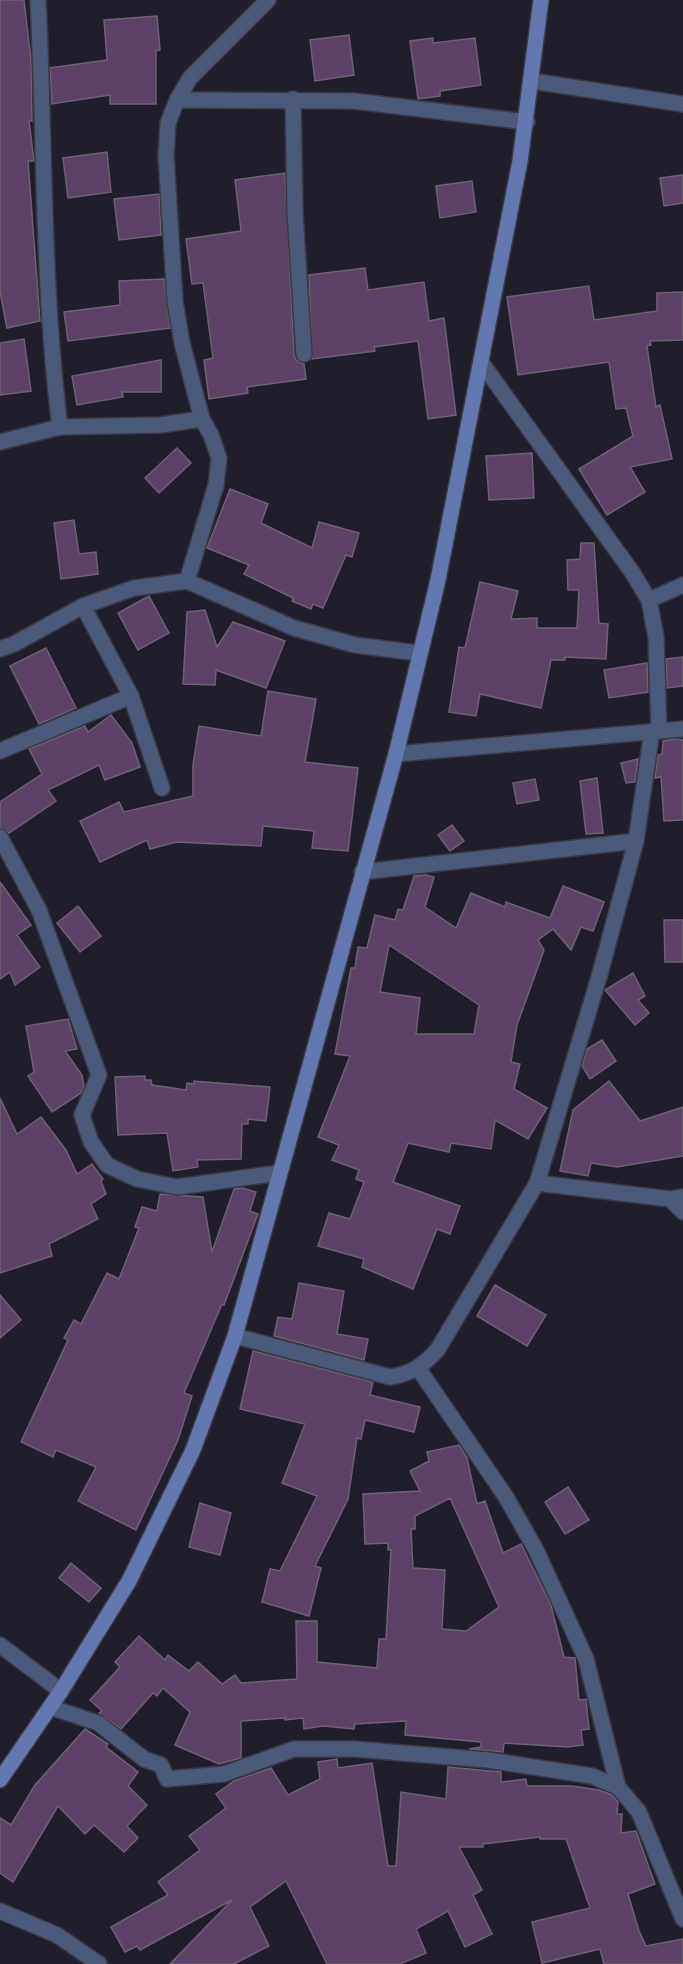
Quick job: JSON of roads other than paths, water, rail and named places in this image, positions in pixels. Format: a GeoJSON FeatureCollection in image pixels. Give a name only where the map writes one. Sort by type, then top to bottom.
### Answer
{"type":"FeatureCollection","features":[{"type":"Feature","properties":{"kind":"street"},"geometry":{"type":"LineString","coordinates":[[38,0],[44,120],[44,236],[52,363],[60,426]]}},
{"type":"Feature","properties":{"kind":"street"},"geometry":{"type":"LineString","coordinates":[[188,581],[216,485],[219,458],[211,435],[202,419],[182,344],[175,301],[166,156],[168,123],[177,100],[190,78],[268,0]]}},
{"type":"Feature","properties":{"kind":"street"},"geometry":{"type":"LineString","coordinates":[[0,1780],[61,1691],[129,1581],[193,1450],[235,1336],[396,754],[418,653],[438,580],[527,122],[541,0]]}},
{"type":"Feature","properties":{"kind":"street"},"geometry":{"type":"LineString","coordinates":[[532,81],[683,104]]}},
{"type":"Feature","properties":{"kind":"street"},"geometry":{"type":"LineString","coordinates":[[293,99],[295,213],[304,354]]}},
{"type":"Feature","properties":{"kind":"street"},"geometry":{"type":"LineString","coordinates":[[177,100],[354,101],[527,122]]}},
{"type":"Feature","properties":{"kind":"street"},"geometry":{"type":"LineString","coordinates":[[235,1336],[390,1377],[418,1368],[438,1348],[537,1183],[599,977],[636,841],[656,731],[656,638],[649,600],[632,572],[481,362]]}},
{"type":"Feature","properties":{"kind":"street"},"geometry":{"type":"LineString","coordinates":[[0,442],[60,426],[160,425],[202,419]]}},
{"type":"Feature","properties":{"kind":"street"},"geometry":{"type":"LineString","coordinates":[[0,649],[14,644],[83,606],[134,588],[188,581],[294,628],[355,645],[418,653]]}},
{"type":"Feature","properties":{"kind":"street"},"geometry":{"type":"LineString","coordinates":[[649,600],[683,585]]}},
{"type":"Feature","properties":{"kind":"street"},"geometry":{"type":"LineString","coordinates":[[83,606],[131,696],[162,788]]}},
{"type":"Feature","properties":{"kind":"street"},"geometry":{"type":"LineString","coordinates":[[0,751],[131,696]]}},
{"type":"Feature","properties":{"kind":"street"},"geometry":{"type":"LineString","coordinates":[[396,754],[683,729]]}},
{"type":"Feature","properties":{"kind":"street"},"geometry":{"type":"LineString","coordinates":[[0,837],[39,910],[99,1075],[82,1115],[91,1142],[107,1165],[137,1179],[177,1187],[279,1173]]}},
{"type":"Feature","properties":{"kind":"street"},"geometry":{"type":"LineString","coordinates":[[362,872],[636,841]]}},
{"type":"Feature","properties":{"kind":"street"},"geometry":{"type":"LineString","coordinates":[[537,1183],[676,1198],[683,1212]]}},
{"type":"Feature","properties":{"kind":"street"},"geometry":{"type":"LineString","coordinates":[[418,1368],[506,1497],[536,1551],[586,1659],[618,1786],[639,1812],[678,1896],[683,1918]]}},
{"type":"Feature","properties":{"kind":"street"},"geometry":{"type":"LineString","coordinates":[[0,1645],[61,1691]]}},
{"type":"Feature","properties":{"kind":"street"},"geometry":{"type":"LineString","coordinates":[[50,1707],[98,1723],[144,1759],[161,1765],[167,1779],[202,1774],[224,1774],[294,1749],[354,1749],[488,1760],[592,1776],[618,1786]]}},
{"type":"Feature","properties":{"kind":"street"},"geometry":{"type":"LineString","coordinates":[[0,1911],[57,1935],[99,1964]]}}]}
